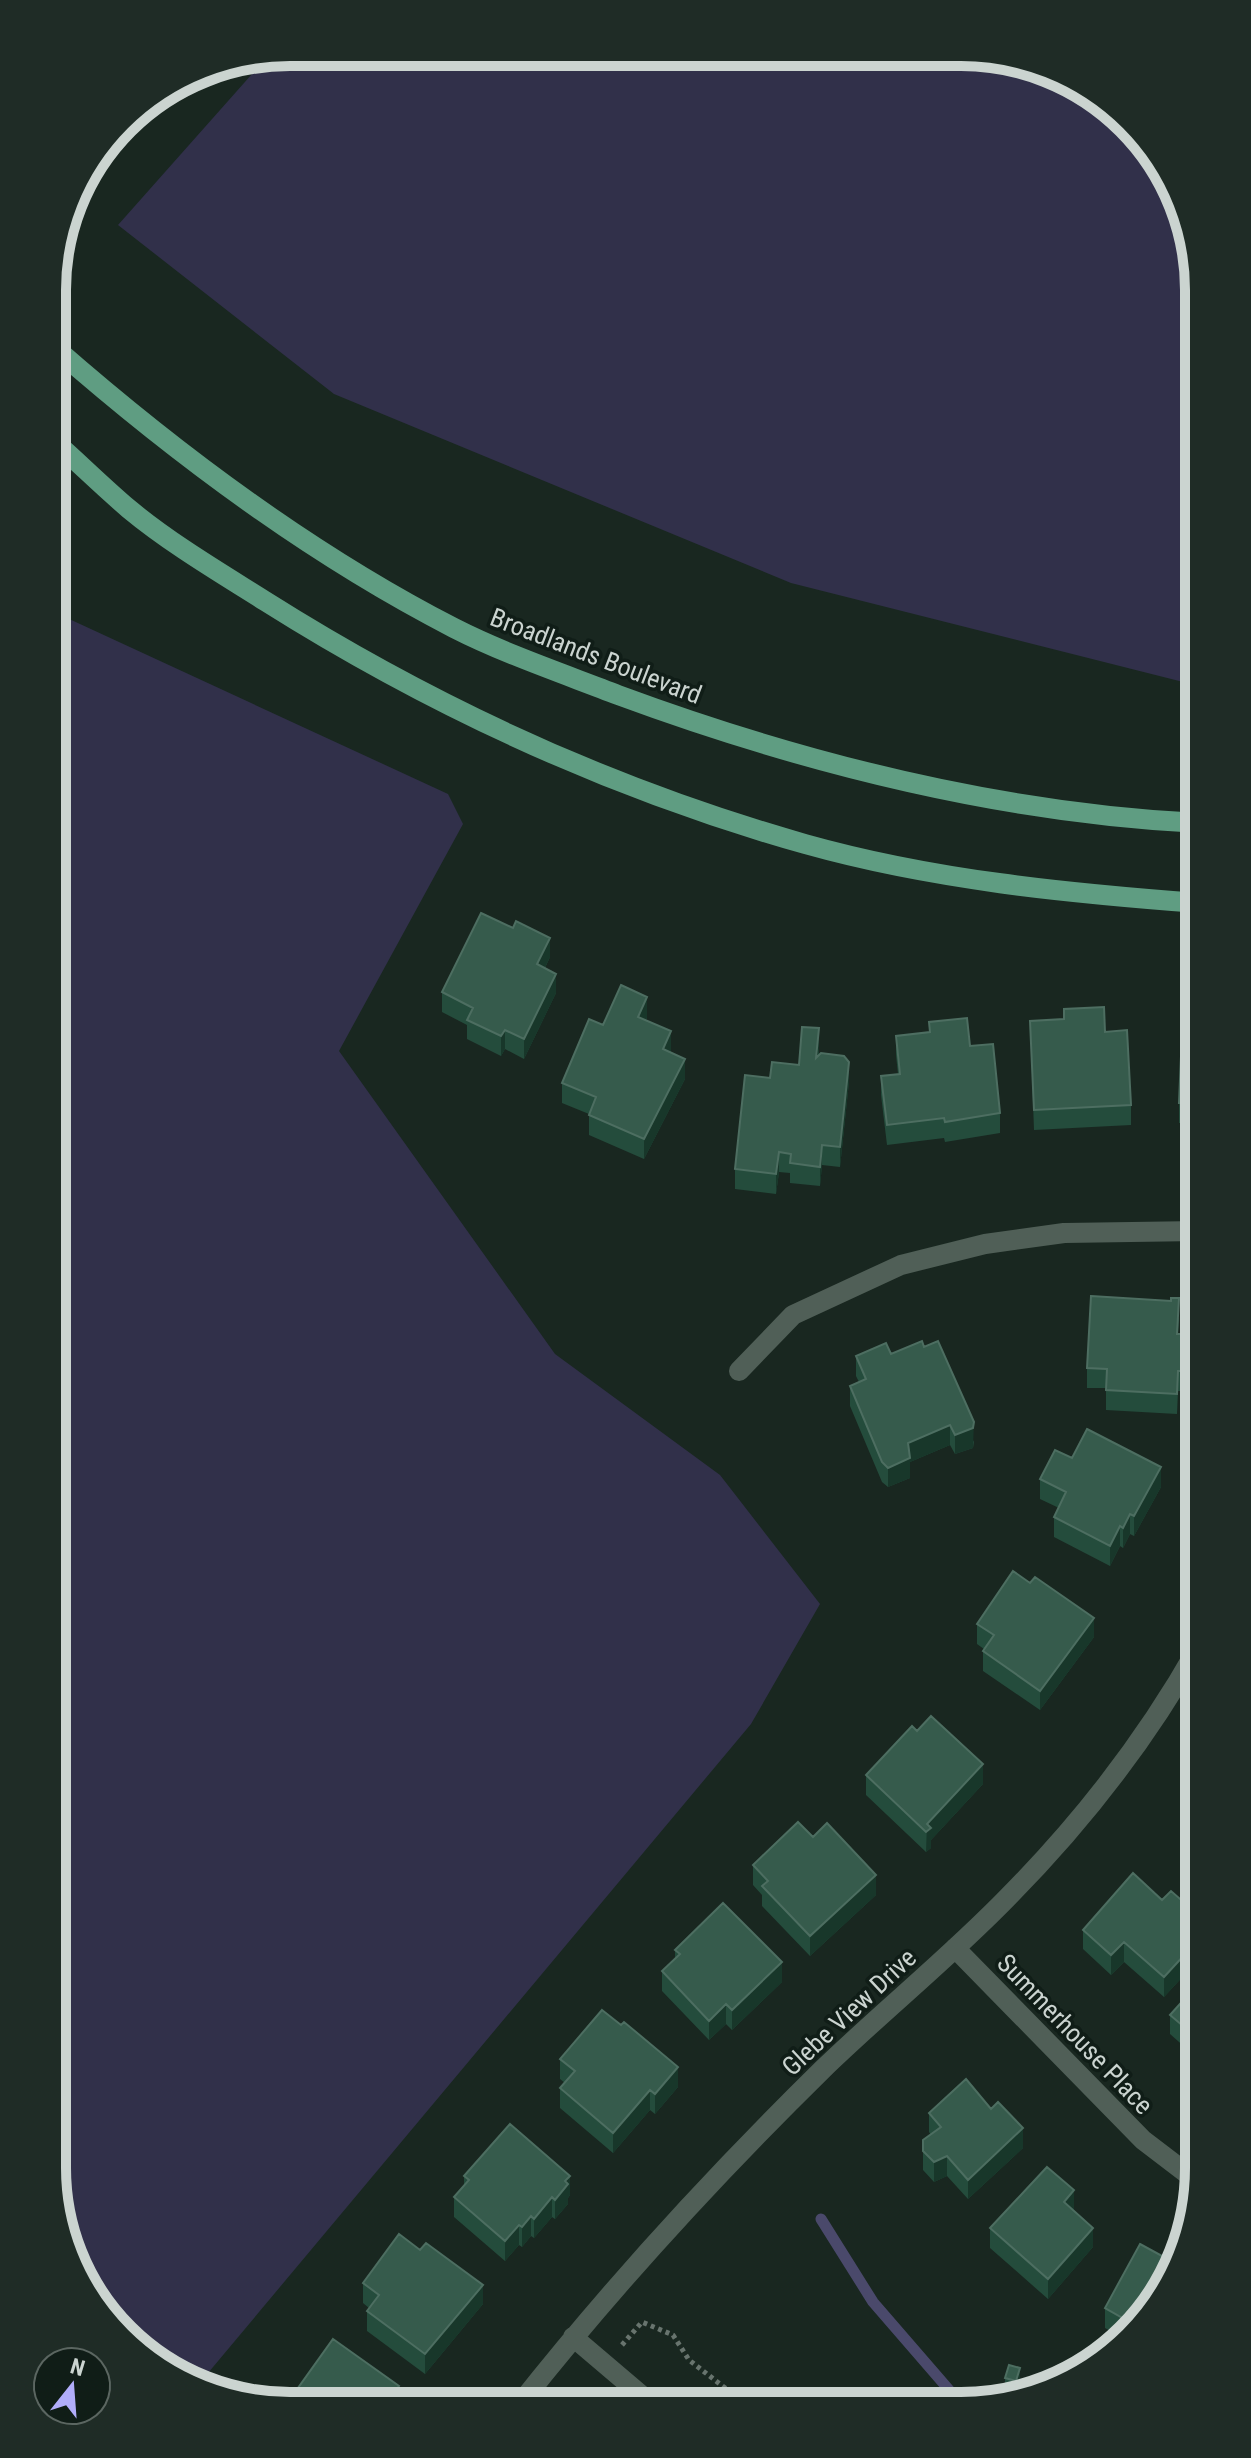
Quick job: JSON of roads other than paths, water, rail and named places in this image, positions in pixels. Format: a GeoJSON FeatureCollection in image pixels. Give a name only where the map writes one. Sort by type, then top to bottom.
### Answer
{"type":"FeatureCollection","features":[{"type":"Feature","properties":{"kind":"main road"},"geometry":{"type":"LineString","coordinates":[[66,350],[81,371]]}},
{"type":"Feature","properties":{"kind":"main road","name":"Broadlands Boulevard"},"geometry":{"type":"LineString","coordinates":[[66,358],[228,486],[362,575],[455,629],[689,721],[814,760],[938,791],[1069,812],[1185,822]]}},
{"type":"Feature","properties":{"kind":"main road"},"geometry":{"type":"LineString","coordinates":[[66,452],[131,510],[344,651],[442,704],[654,795],[807,845],[931,872],[1077,894],[1185,902]]}},
{"type":"Feature","properties":{"kind":"street"},"geometry":{"type":"LineString","coordinates":[[739,1371],[793,1315],[901,1265],[985,1244],[1064,1233],[1185,1231]]}},
{"type":"Feature","properties":{"kind":"street","name":"Glebe View Drive"},"geometry":{"type":"LineString","coordinates":[[529,2392],[573,2337],[728,2165],[825,2067],[1009,1896],[1108,1782],[1185,1667]]}},
{"type":"Feature","properties":{"kind":"street","name":"Summerhouse Place"},"geometry":{"type":"LineString","coordinates":[[955,1948],[1143,2140],[1185,2172]]}},
{"type":"Feature","properties":{"kind":"street"},"geometry":{"type":"LineString","coordinates":[[573,2337],[637,2392]]}},
{"type":"Feature","properties":{"kind":"waterway"},"geometry":{"type":"LineString","coordinates":[[821,2219],[873,2302],[951,2392]]}}]}
